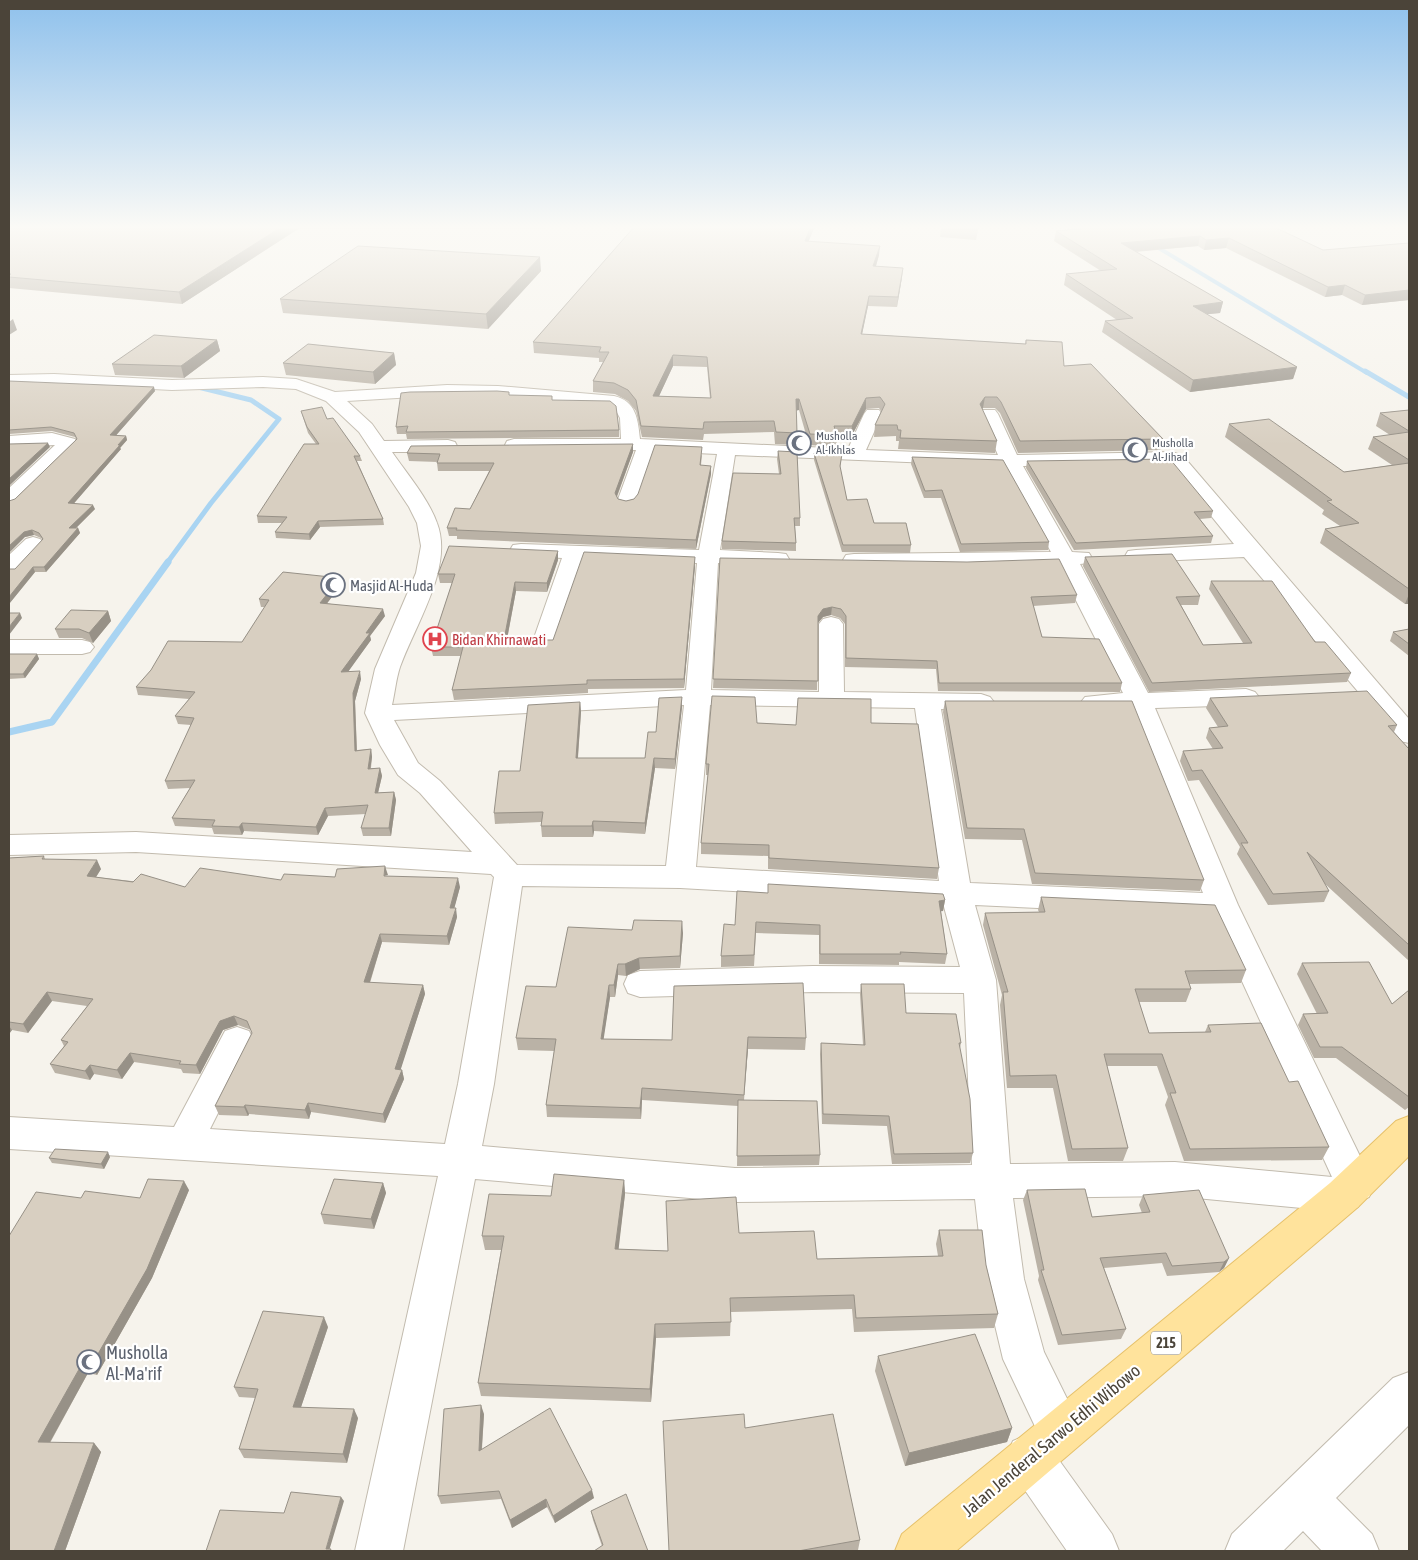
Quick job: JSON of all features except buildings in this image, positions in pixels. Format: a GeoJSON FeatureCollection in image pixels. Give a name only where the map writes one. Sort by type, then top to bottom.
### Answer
{"type":"FeatureCollection","features":[{"type":"Feature","properties":{"kind":"main road","name":"Jalan Jenderal Sarwo Edhi Wibowo"},"geometry":{"type":"LineString","coordinates":[[919,1551],[1349,1190],[1409,1132]]}},
{"type":"Feature","properties":{"kind":"street"},"geometry":{"type":"LineString","coordinates":[[9,380],[54,379],[182,386],[279,382],[305,386],[332,397],[366,428],[419,506],[441,546],[427,573],[386,669],[378,713],[393,745],[408,769],[430,787],[504,870],[476,1084],[379,1551]]}},
{"type":"Feature","properties":{"kind":"street"},"geometry":{"type":"LineString","coordinates":[[332,397],[447,390],[498,391],[621,403],[627,408],[639,444],[627,502]]}},
{"type":"Feature","properties":{"kind":"street"},"geometry":{"type":"LineString","coordinates":[[855,454],[873,414]]}},
{"type":"Feature","properties":{"kind":"street"},"geometry":{"type":"LineString","coordinates":[[9,1133],[459,1161],[735,1185],[1175,1179],[1349,1190],[1223,905],[1140,702],[1066,559],[1010,461],[989,414]]}},
{"type":"Feature","properties":{"kind":"street"},"geometry":{"type":"LineString","coordinates":[[9,441],[52,439],[68,443],[9,498]]}},
{"type":"Feature","properties":{"kind":"street"},"geometry":{"type":"LineString","coordinates":[[496,445],[639,444],[960,460],[1167,458],[1176,460],[1250,550],[1409,735]]}},
{"type":"Feature","properties":{"kind":"street"},"geometry":{"type":"LineString","coordinates":[[380,447],[467,446]]}},
{"type":"Feature","properties":{"kind":"street"},"geometry":{"type":"LineString","coordinates":[[680,876],[698,697],[708,558],[728,448]]}},
{"type":"Feature","properties":{"kind":"street"},"geometry":{"type":"LineString","coordinates":[[9,542],[33,543],[9,567]]}},
{"type":"Feature","properties":{"kind":"street"},"geometry":{"type":"LineString","coordinates":[[498,549],[708,558],[797,559]]}},
{"type":"Feature","properties":{"kind":"street"},"geometry":{"type":"LineString","coordinates":[[836,560],[1066,559],[1250,550]]}},
{"type":"Feature","properties":{"kind":"street"},"geometry":{"type":"LineString","coordinates":[[547,635],[574,553]]}},
{"type":"Feature","properties":{"kind":"street"},"geometry":{"type":"LineString","coordinates":[[831,624],[832,699]]}},
{"type":"Feature","properties":{"kind":"street"},"geometry":{"type":"LineString","coordinates":[[9,647],[82,647]]}},
{"type":"Feature","properties":{"kind":"street"},"geometry":{"type":"LineString","coordinates":[[1341,693],[1370,691]]}},
{"type":"Feature","properties":{"kind":"street"},"geometry":{"type":"LineString","coordinates":[[1072,702],[1140,702],[1264,696]]}},
{"type":"Feature","properties":{"kind":"street"},"geometry":{"type":"LineString","coordinates":[[378,713],[698,697],[1004,702]]}},
{"type":"Feature","properties":{"kind":"street"},"geometry":{"type":"LineString","coordinates":[[927,702],[956,893],[980,980],[992,1181],[1004,1279],[1061,1504],[1095,1551]]}},
{"type":"Feature","properties":{"kind":"street"},"geometry":{"type":"LineString","coordinates":[[9,844],[136,842],[504,870],[680,876],[956,893],[1223,905]]}},
{"type":"Feature","properties":{"kind":"street"},"geometry":{"type":"LineString","coordinates":[[640,984],[812,979],[980,980]]}},
{"type":"Feature","properties":{"kind":"street"},"geometry":{"type":"LineString","coordinates":[[184,1144],[237,1041]]}},
{"type":"Feature","properties":{"kind":"street"},"geometry":{"type":"LineString","coordinates":[[1249,1551],[1409,1394]]}},
{"type":"Feature","properties":{"kind":"street"},"geometry":{"type":"LineString","coordinates":[[1304,1498],[1355,1551]]}},
{"type":"Feature","properties":{"kind":"waterway"},"geometry":{"type":"LineString","coordinates":[[1243,299],[1367,373]]}},
{"type":"Feature","properties":{"kind":"waterway"},"geometry":{"type":"LineString","coordinates":[[1365,371],[1409,397]]}},
{"type":"Feature","properties":{"kind":"waterway"},"geometry":{"type":"LineString","coordinates":[[167,563],[211,503],[279,419],[251,400],[198,387]]}},
{"type":"Feature","properties":{"kind":"waterway"},"geometry":{"type":"LineString","coordinates":[[9,732],[52,722],[168,562]]}},
{"type":"Feature","properties":{"kind":"place","name":"Musholla Al-Ikhlas"},"geometry":{"type":"Point","coordinates":[799,443]}},
{"type":"Feature","properties":{"kind":"place","name":"Musholla Al-Jihad"},"geometry":{"type":"Point","coordinates":[1135,450]}},
{"type":"Feature","properties":{"kind":"place","name":"Masjid Al-Huda"},"geometry":{"type":"Point","coordinates":[333,585]}},
{"type":"Feature","properties":{"kind":"place","name":"Bidan Khirnawati"},"geometry":{"type":"Point","coordinates":[435,639]}},
{"type":"Feature","properties":{"kind":"place","name":"Musholla Al-Ma'rif"},"geometry":{"type":"Point","coordinates":[89,1362]}}]}
